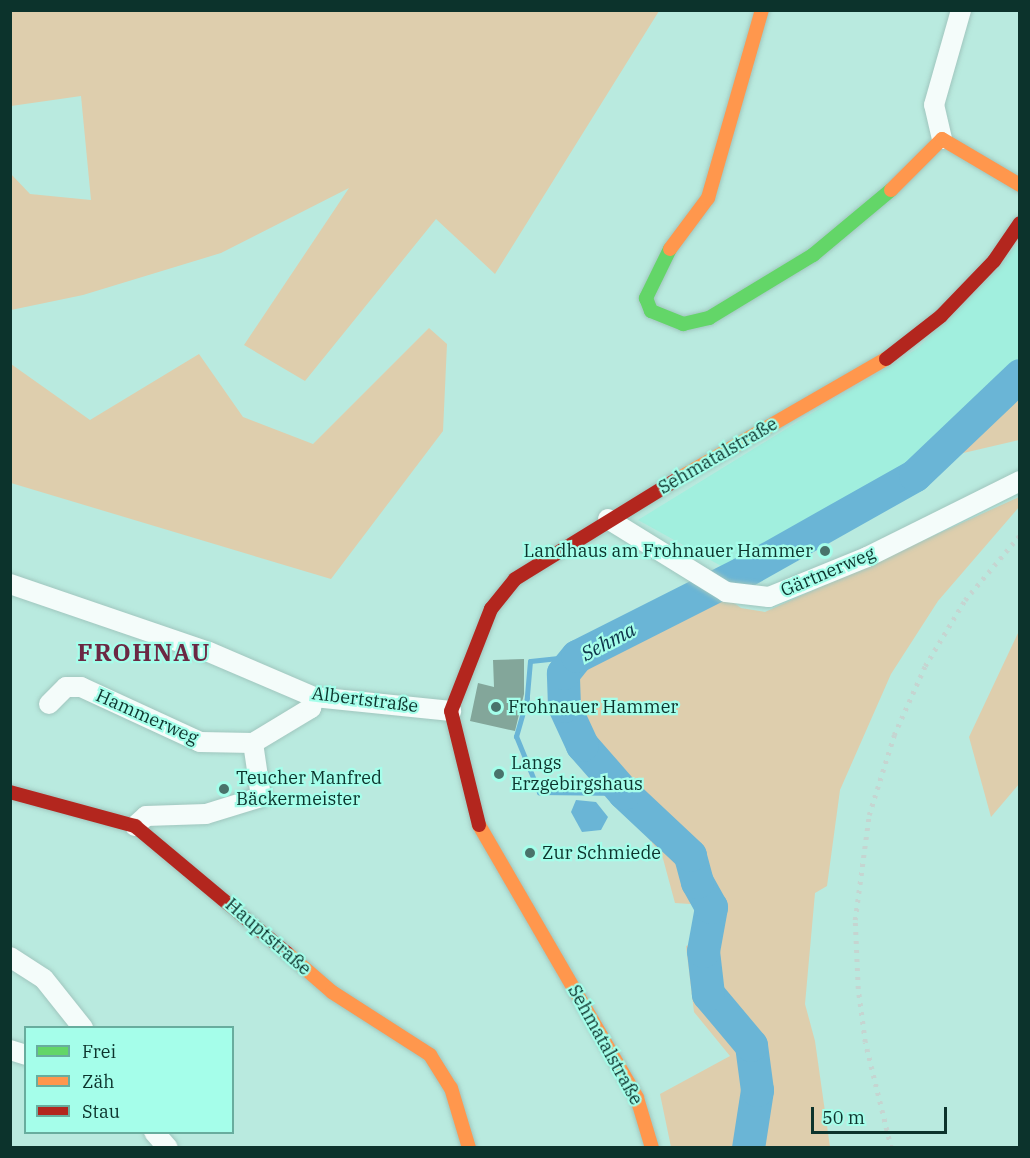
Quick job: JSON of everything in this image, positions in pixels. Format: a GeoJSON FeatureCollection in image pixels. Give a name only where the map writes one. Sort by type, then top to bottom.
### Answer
{"type":"FeatureCollection","features":[{"type":"Feature","properties":{"kind":"street"},"geometry":{"type":"LineString","coordinates":[[762,10],[708,198],[658,266],[646,298],[651,311],[683,324],[709,318],[813,255],[873,207],[942,139]]}},
{"type":"Feature","properties":{"kind":"street"},"geometry":{"type":"LineString","coordinates":[[961,10],[934,105],[942,139],[1020,185]]}},
{"type":"Feature","properties":{"kind":"street","name":"Sehmatalstraße"},"geometry":{"type":"LineString","coordinates":[[652,1148],[637,1098],[477,820],[451,711],[491,609],[515,579],[608,519],[881,363],[941,316],[994,261],[1020,223]]}},
{"type":"Feature","properties":{"kind":"street","name":"Gärtnerweg"},"geometry":{"type":"LineString","coordinates":[[608,519],[726,592],[753,599],[798,587],[1020,481]]}},
{"type":"Feature","properties":{"kind":"street","name":"Albertstraße"},"geometry":{"type":"LineString","coordinates":[[10,584],[209,652],[314,697],[451,711]]}},
{"type":"Feature","properties":{"kind":"street","name":"Hammerweg"},"geometry":{"type":"LineString","coordinates":[[49,704],[66,687],[81,687],[200,742],[253,743]]}},
{"type":"Feature","properties":{"kind":"street"},"geometry":{"type":"LineString","coordinates":[[135,826],[146,816],[206,814],[261,797],[253,743],[311,708],[314,697]]}},
{"type":"Feature","properties":{"kind":"street","name":"Hauptstraße"},"geometry":{"type":"LineString","coordinates":[[10,792],[135,826],[332,992],[430,1055],[451,1088],[469,1148]]}},
{"type":"Feature","properties":{"kind":"street"},"geometry":{"type":"LineString","coordinates":[[10,957],[44,979],[81,1026]]}},
{"type":"Feature","properties":{"kind":"street"},"geometry":{"type":"LineString","coordinates":[[156,1134],[168,1148]]}},
{"type":"Feature","properties":{"kind":"shaded area"},"geometry":{"type":"Polygon","coordinates":[[[11,10],[659,11],[495,274],[436,219],[305,381],[244,345],[349,188],[221,253],[83,295],[11,310],[11,174],[30,194],[91,200],[81,96],[11,106],[11,10]]]}},
{"type":"Feature","properties":{"kind":"shaded area"},"geometry":{"type":"Polygon","coordinates":[[[1019,243],[1019,360],[914,459],[723,567],[638,520],[918,348],[1019,243]]]}},
{"type":"Feature","properties":{"kind":"shaded area"},"geometry":{"type":"Polygon","coordinates":[[[429,328],[447,344],[443,431],[331,579],[11,483],[11,364],[90,420],[199,354],[243,417],[313,444],[429,328]]]}},
{"type":"Feature","properties":{"kind":"shaded area"},"geometry":{"type":"Polygon","coordinates":[[[1019,386],[1019,440],[942,458],[914,459],[1019,386]]]}},
{"type":"Feature","properties":{"kind":"shaded area"},"geometry":{"type":"Polygon","coordinates":[[[1019,497],[1019,507],[938,601],[891,674],[840,790],[827,886],[815,893],[805,1004],[815,1041],[830,1147],[671,1147],[660,1094],[730,1056],[694,1012],[686,946],[718,933],[720,906],[675,903],[662,855],[573,746],[555,707],[571,700],[583,665],[718,591],[741,608],[765,612],[1019,497]]]}},
{"type":"Feature","properties":{"kind":"shaded area"},"geometry":{"type":"Polygon","coordinates":[[[1019,631],[1019,784],[991,817],[969,737],[1019,631]]]}},
{"type":"Feature","properties":{"kind":"water"},"geometry":{"type":"Polygon","coordinates":[[[576,800],[596,802],[608,817],[601,830],[582,832],[571,812],[576,800]]]}},
{"type":"Feature","properties":{"kind":"building","name":"Frohnauer Hammer"},"geometry":{"type":"Polygon","coordinates":[[[524,659],[524,694],[515,731],[470,721],[478,683],[494,687],[493,660],[524,659]]]}},
{"type":"Feature","properties":{"kind":"waterway","name":"Sehma"},"geometry":{"type":"LineString","coordinates":[[748,1148],[757,1090],[751,1045],[708,994],[703,951],[711,907],[697,882],[690,855],[624,793],[582,745],[564,706],[563,673],[577,656],[743,572],[915,475],[1020,375]]}},
{"type":"Feature","properties":{"kind":"waterway"},"geometry":{"type":"LineString","coordinates":[[577,656],[530,661],[527,698],[516,736],[539,792],[624,793]]}},
{"type":"Feature","properties":{"kind":"railway"},"geometry":{"type":"LineString","coordinates":[[891,1148],[865,1042],[858,989],[855,920],[869,815],[894,735],[925,666],[965,600],[1020,535]]}},
{"type":"Feature","properties":{"kind":"traffic: fast"},"geometry":{"type":"LineString","coordinates":[[670,249],[646,298],[651,311],[683,324],[709,318],[813,255],[891,190]]}},
{"type":"Feature","properties":{"kind":"traffic: slow"},"geometry":{"type":"LineString","coordinates":[[670,249],[708,198],[762,10]]}},
{"type":"Feature","properties":{"kind":"traffic: slow"},"geometry":{"type":"LineString","coordinates":[[891,190],[942,139],[1020,185]]}},
{"type":"Feature","properties":{"kind":"traffic: slow"},"geometry":{"type":"LineString","coordinates":[[676,480],[886,359]]}},
{"type":"Feature","properties":{"kind":"traffic: slow"},"geometry":{"type":"LineString","coordinates":[[479,825],[637,1098],[652,1148]]}},
{"type":"Feature","properties":{"kind":"traffic: slow"},"geometry":{"type":"LineString","coordinates":[[287,953],[332,992],[430,1055],[451,1088],[469,1148]]}},
{"type":"Feature","properties":{"kind":"traffic: jam"},"geometry":{"type":"LineString","coordinates":[[886,359],[941,316],[994,261],[1020,223]]}},
{"type":"Feature","properties":{"kind":"traffic: jam"},"geometry":{"type":"LineString","coordinates":[[479,825],[451,711],[491,609],[515,579],[676,480]]}},
{"type":"Feature","properties":{"kind":"traffic: jam"},"geometry":{"type":"LineString","coordinates":[[10,792],[135,826],[287,953]]}},
{"type":"Feature","properties":{"kind":"place","name":"Landhaus am Frohnauer Hammer"},"geometry":{"type":"Point","coordinates":[825,551]}},
{"type":"Feature","properties":{"kind":"place","name":"Frohnauer Hammer"},"geometry":{"type":"Point","coordinates":[496,707]}},
{"type":"Feature","properties":{"kind":"place","name":"Langs Erzgebirgshaus"},"geometry":{"type":"Point","coordinates":[499,774]}},
{"type":"Feature","properties":{"kind":"place","name":"Teucher Manfred Bäckermeister"},"geometry":{"type":"Point","coordinates":[224,789]}},
{"type":"Feature","properties":{"kind":"place","name":"Zur Schmiede"},"geometry":{"type":"Point","coordinates":[530,853]}},
{"type":"Feature","properties":{"kind":"district","name":"FROHNAU"},"geometry":{"type":"Point","coordinates":[144,653]}}]}
